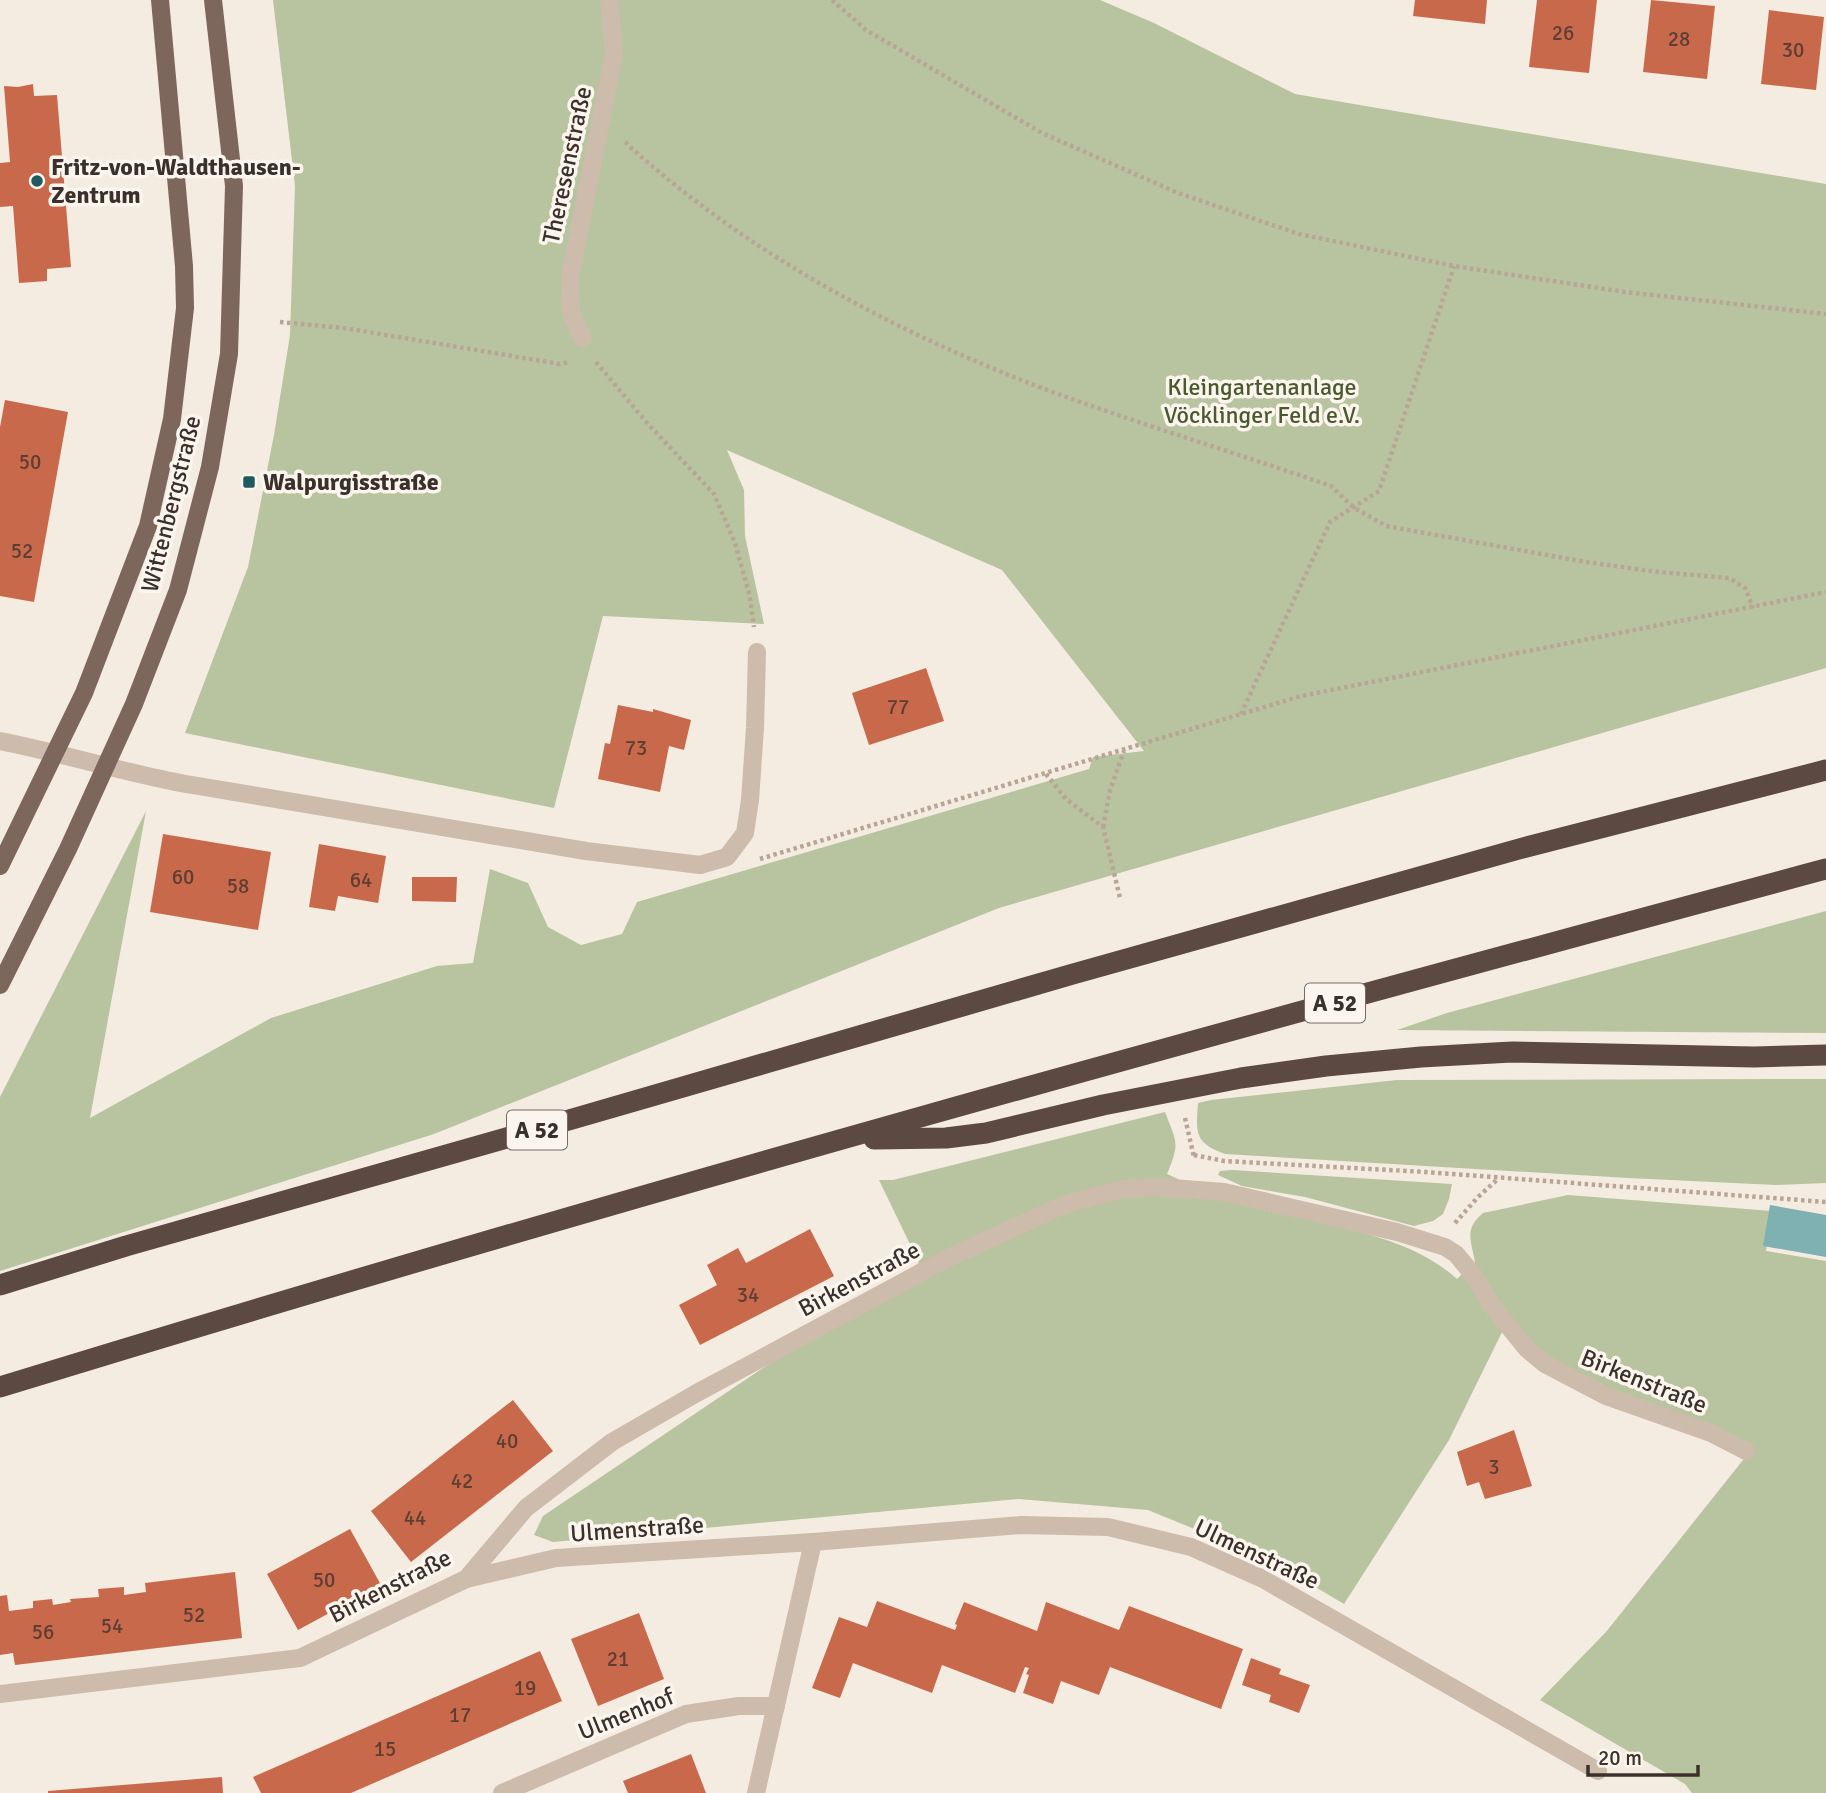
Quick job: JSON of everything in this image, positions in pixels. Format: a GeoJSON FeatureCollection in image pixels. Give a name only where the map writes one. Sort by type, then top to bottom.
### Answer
{"type":"FeatureCollection","features":[{"type":"Feature","properties":{"kind":"highway","name":"A 52"},"geometry":{"type":"LineString","coordinates":[[0,1285],[126,1246],[1073,974],[1519,849],[1821,770]]}},
{"type":"Feature","properties":{"kind":"highway","name":"A 52"},"geometry":{"type":"LineString","coordinates":[[0,1387],[844,1140],[1826,869]]}},
{"type":"Feature","properties":{"kind":"highway"},"geometry":{"type":"LineString","coordinates":[[844,1140],[946,1138],[976,1134],[1102,1105],[1230,1080],[1326,1066],[1421,1057],[1512,1052],[1754,1057],[1826,1055]]}},
{"type":"Feature","properties":{"kind":"main road","name":"Wittenbergstraße"},"geometry":{"type":"LineString","coordinates":[[0,866],[94,671],[148,526],[172,419],[185,308],[184,266],[160,0]]}},
{"type":"Feature","properties":{"kind":"main road","name":"Wittenbergstraße"},"geometry":{"type":"LineString","coordinates":[[0,985],[68,849],[134,704],[178,590],[211,467],[229,355],[234,186],[213,0]]}},
{"type":"Feature","properties":{"kind":"street","name":"Theresenstraße"},"geometry":{"type":"LineString","coordinates":[[582,338],[571,312],[570,277],[614,53],[609,0]]}},
{"type":"Feature","properties":{"kind":"street"},"geometry":{"type":"LineString","coordinates":[[0,741],[186,784],[586,851],[700,866],[727,857],[745,833],[750,800],[757,652]]}},
{"type":"Feature","properties":{"kind":"street","name":"Birkenstraße"},"geometry":{"type":"LineString","coordinates":[[0,1694],[300,1658],[466,1579],[526,1507],[612,1443],[695,1394],[946,1259],[1042,1213],[1100,1193],[1143,1187],[1224,1192],[1397,1232],[1435,1244],[1457,1254],[1492,1306],[1527,1349],[1545,1364],[1606,1396],[1711,1433],[1746,1451]]}},
{"type":"Feature","properties":{"kind":"street","name":"Ulmenstraße"},"geometry":{"type":"LineString","coordinates":[[466,1579],[556,1558],[813,1542],[1021,1525],[1108,1527],[1191,1547],[1263,1578],[1598,1771]]}},
{"type":"Feature","properties":{"kind":"street"},"geometry":{"type":"LineString","coordinates":[[756,1793],[813,1542]]}},
{"type":"Feature","properties":{"kind":"street","name":"Ulmenhof"},"geometry":{"type":"LineString","coordinates":[[502,1793],[686,1714],[739,1706],[776,1706]]}},
{"type":"Feature","properties":{"kind":"path"},"geometry":{"type":"LineString","coordinates":[[832,0],[866,30],[1042,133],[1135,175],[1237,215],[1299,234],[1454,266],[1625,292],[1826,314]]}},
{"type":"Feature","properties":{"kind":"path"},"geometry":{"type":"LineString","coordinates":[[600,128],[617,134],[656,170],[711,213],[843,298],[952,350],[1087,404],[1331,486],[1353,507],[1386,526],[1586,562],[1729,578],[1745,588],[1753,608]]}},
{"type":"Feature","properties":{"kind":"path"},"geometry":{"type":"LineString","coordinates":[[1240,715],[1330,522],[1379,491],[1454,266]]}},
{"type":"Feature","properties":{"kind":"path"},"geometry":{"type":"LineString","coordinates":[[280,322],[344,328],[560,365],[592,357]]}},
{"type":"Feature","properties":{"kind":"path"},"geometry":{"type":"LineString","coordinates":[[582,338],[592,357],[647,423],[714,494],[734,543],[749,593],[757,652]]}},
{"type":"Feature","properties":{"kind":"path"},"geometry":{"type":"LineString","coordinates":[[727,857],[763,859],[1301,696],[1826,592]]}},
{"type":"Feature","properties":{"kind":"path"},"geometry":{"type":"LineString","coordinates":[[1120,898],[1103,827],[1110,790],[1125,750]]}},
{"type":"Feature","properties":{"kind":"path"},"geometry":{"type":"LineString","coordinates":[[1046,774],[1066,799],[1103,827]]}},
{"type":"Feature","properties":{"kind":"path"},"geometry":{"type":"LineString","coordinates":[[1183,1110],[1194,1155],[1193,1188]]}},
{"type":"Feature","properties":{"kind":"path"},"geometry":{"type":"LineString","coordinates":[[1194,1155],[1224,1161],[1426,1172],[1826,1202]]}},
{"type":"Feature","properties":{"kind":"path"},"geometry":{"type":"LineString","coordinates":[[1435,1244],[1499,1178]]}},
{"type":"Feature","properties":{"kind":"green space","name":"Kleingartenanlage Vöcklinger Feld e.V."},"geometry":{"type":"Polygon","coordinates":[[[273,0],[1100,0],[1154,23],[1295,94],[1826,184],[1826,668],[999,908],[434,1134],[0,1271],[0,1097],[146,811],[90,1118],[271,1018],[437,966],[473,963],[490,869],[528,883],[548,927],[581,945],[622,934],[637,902],[1089,769],[1093,757],[1144,751],[1002,570],[727,450],[744,490],[745,536],[764,624],[603,616],[554,808],[185,733],[248,567],[290,335],[295,186],[273,0]]]}},
{"type":"Feature","properties":{"kind":"green space"},"geometry":{"type":"Polygon","coordinates":[[[1826,911],[1826,1033],[1397,1030],[1447,1013],[1826,911]]]}},
{"type":"Feature","properties":{"kind":"green space"},"geometry":{"type":"Polygon","coordinates":[[[1826,1079],[1826,1183],[1776,1185],[1628,1178],[1225,1154],[1207,1146],[1197,1129],[1198,1103],[1397,1080],[1826,1079]]]}},
{"type":"Feature","properties":{"kind":"green space"},"geometry":{"type":"Polygon","coordinates":[[[1165,1112],[1175,1143],[1174,1156],[1167,1174],[1226,1200],[1378,1237],[1434,1262],[1457,1279],[1475,1262],[1470,1235],[1473,1224],[1483,1213],[1568,1195],[1772,1211],[1766,1251],[1826,1261],[1826,1793],[1692,1793],[1685,1784],[1540,1700],[1606,1632],[1747,1455],[1608,1393],[1504,1328],[1449,1440],[1344,1604],[1270,1560],[1148,1510],[1019,1499],[553,1542],[534,1535],[543,1516],[919,1263],[879,1180],[893,1180],[1165,1112]]]}},
{"type":"Feature","properties":{"kind":"green space"},"geometry":{"type":"Polygon","coordinates":[[[1220,1171],[1452,1184],[1443,1214],[1433,1221],[1414,1226],[1305,1197],[1242,1186],[1218,1175],[1220,1171]]]}},
{"type":"Feature","properties":{"kind":"water"},"geometry":{"type":"Polygon","coordinates":[[[1770,1205],[1826,1215],[1826,1257],[1763,1246],[1770,1205]]]}},
{"type":"Feature","properties":{"kind":"building"},"geometry":{"type":"Polygon","coordinates":[[[1415,0],[1487,0],[1485,24],[1413,16],[1415,0]]]}},
{"type":"Feature","properties":{"kind":"building"},"geometry":{"type":"Polygon","coordinates":[[[1537,0],[1597,0],[1589,73],[1529,67],[1537,0]]]}},
{"type":"Feature","properties":{"kind":"building"},"geometry":{"type":"Polygon","coordinates":[[[1651,0],[1715,6],[1707,79],[1643,72],[1651,0]]]}},
{"type":"Feature","properties":{"kind":"building"},"geometry":{"type":"Polygon","coordinates":[[[1769,10],[1824,17],[1816,90],[1761,84],[1769,10]]]}},
{"type":"Feature","properties":{"kind":"building","name":"Fritz-von-Waldthausen- Zentrum"},"geometry":{"type":"Polygon","coordinates":[[[33,84],[34,96],[57,95],[71,267],[47,269],[47,281],[19,283],[13,206],[0,207],[0,163],[10,162],[4,86],[33,84]]]}},
{"type":"Feature","properties":{"kind":"building"},"geometry":{"type":"Polygon","coordinates":[[[5,400],[68,412],[34,602],[0,596],[0,427],[5,400]]]}},
{"type":"Feature","properties":{"kind":"building"},"geometry":{"type":"Polygon","coordinates":[[[926,668],[944,721],[869,745],[852,693],[926,668]]]}},
{"type":"Feature","properties":{"kind":"building"},"geometry":{"type":"Polygon","coordinates":[[[618,705],[653,712],[653,709],[691,720],[684,750],[669,746],[660,792],[598,779],[605,743],[610,744],[618,705]]]}},
{"type":"Feature","properties":{"kind":"building"},"geometry":{"type":"Polygon","coordinates":[[[163,834],[271,852],[258,930],[150,912],[163,834]]]}},
{"type":"Feature","properties":{"kind":"building"},"geometry":{"type":"Polygon","coordinates":[[[319,844],[386,856],[378,903],[338,896],[335,911],[309,907],[319,844]]]}},
{"type":"Feature","properties":{"kind":"building"},"geometry":{"type":"Polygon","coordinates":[[[412,877],[457,877],[456,902],[412,901],[412,877]]]}},
{"type":"Feature","properties":{"kind":"building"},"geometry":{"type":"Polygon","coordinates":[[[810,1229],[834,1276],[700,1345],[679,1305],[717,1285],[707,1265],[738,1248],[746,1263],[810,1229]]]}},
{"type":"Feature","properties":{"kind":"building"},"geometry":{"type":"Polygon","coordinates":[[[513,1400],[553,1451],[411,1562],[371,1511],[513,1400]]]}},
{"type":"Feature","properties":{"kind":"building"},"geometry":{"type":"Polygon","coordinates":[[[1514,1430],[1532,1486],[1485,1499],[1479,1482],[1467,1486],[1457,1452],[1514,1430]]]}},
{"type":"Feature","properties":{"kind":"building"},"geometry":{"type":"Polygon","coordinates":[[[350,1529],[381,1585],[298,1630],[267,1574],[350,1529]]]}},
{"type":"Feature","properties":{"kind":"building"},"geometry":{"type":"Polygon","coordinates":[[[235,1572],[242,1638],[15,1665],[13,1653],[0,1655],[0,1596],[7,1595],[9,1611],[33,1608],[33,1601],[52,1599],[53,1605],[71,1602],[70,1599],[99,1597],[98,1589],[124,1587],[124,1595],[146,1592],[145,1583],[235,1572]]]}},
{"type":"Feature","properties":{"kind":"building"},"geometry":{"type":"Polygon","coordinates":[[[877,1601],[955,1630],[964,1602],[1037,1631],[1046,1602],[1119,1630],[1129,1606],[1243,1649],[1221,1709],[1110,1667],[1099,1695],[1061,1681],[1053,1704],[1023,1693],[1029,1675],[1026,1674],[1029,1668],[1025,1667],[1015,1693],[942,1665],[932,1693],[853,1663],[840,1698],[812,1688],[839,1617],[867,1627],[877,1601]]]}},
{"type":"Feature","properties":{"kind":"building"},"geometry":{"type":"Polygon","coordinates":[[[639,1613],[664,1679],[598,1706],[571,1639],[639,1613]]]}},
{"type":"Feature","properties":{"kind":"building"},"geometry":{"type":"Polygon","coordinates":[[[540,1651],[562,1701],[351,1793],[261,1793],[253,1777],[540,1651]]]}},
{"type":"Feature","properties":{"kind":"building"},"geometry":{"type":"Polygon","coordinates":[[[1251,1658],[1281,1669],[1279,1674],[1310,1685],[1299,1713],[1269,1702],[1271,1695],[1242,1685],[1251,1658]]]}},
{"type":"Feature","properties":{"kind":"building"},"geometry":{"type":"Polygon","coordinates":[[[691,1754],[706,1793],[628,1793],[623,1781],[691,1754]]]}},
{"type":"Feature","properties":{"kind":"building"},"geometry":{"type":"Polygon","coordinates":[[[222,1777],[223,1793],[48,1793],[48,1791],[222,1777]]]}},
{"type":"Feature","properties":{"kind":"place","name":"Fritz-von-Waldthausen- Zentrum"},"geometry":{"type":"Point","coordinates":[37,181]}},
{"type":"Feature","properties":{"kind":"place","name":"Walpurgisstraße"},"geometry":{"type":"Point","coordinates":[249,482]}}]}
